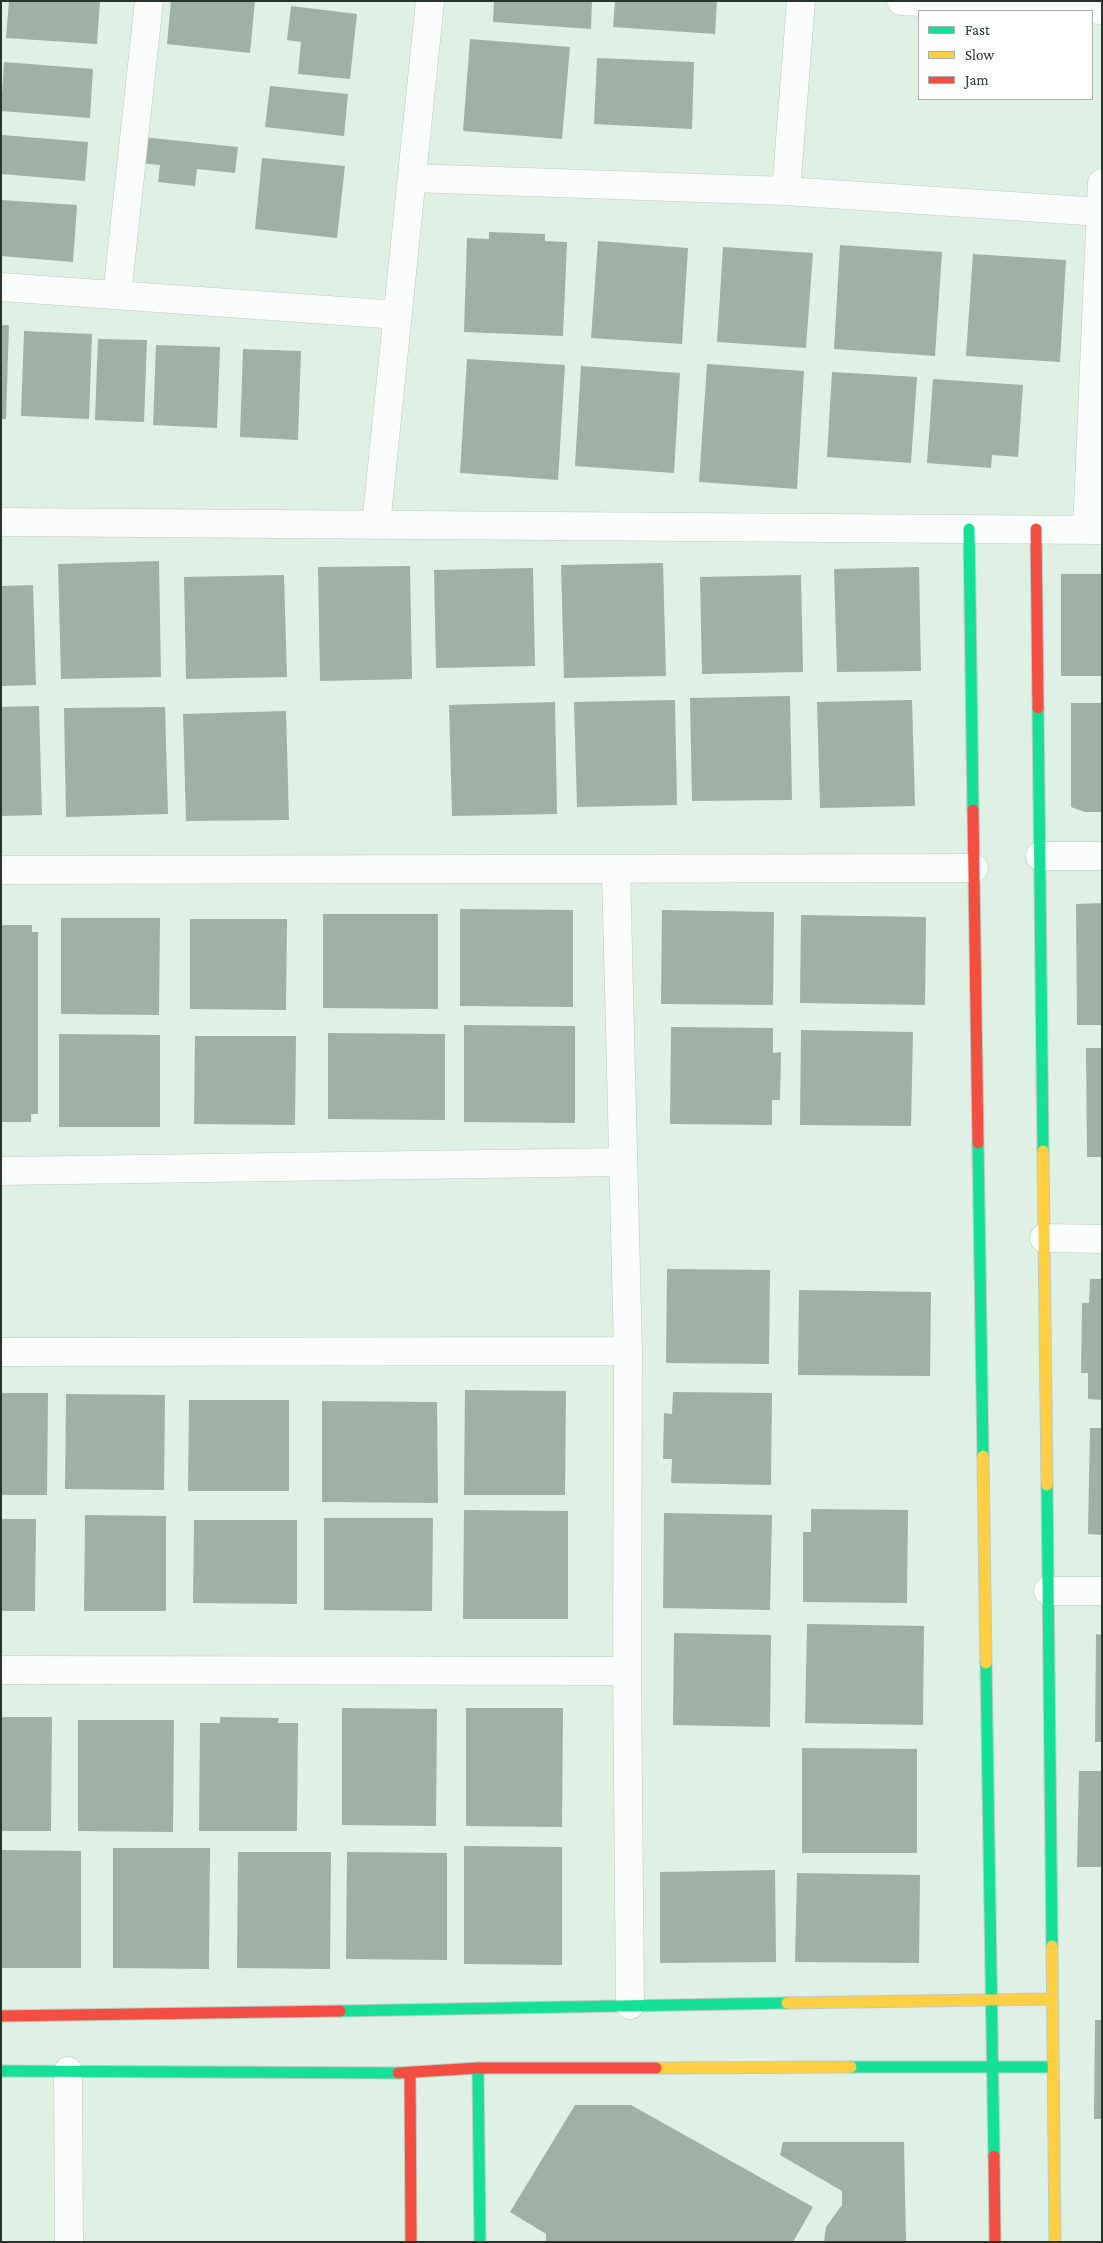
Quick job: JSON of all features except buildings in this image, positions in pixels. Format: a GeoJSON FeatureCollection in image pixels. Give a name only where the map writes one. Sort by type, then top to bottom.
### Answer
{"type":"FeatureCollection","features":[{"type":"Feature","properties":{"kind":"street"},"geometry":{"type":"LineString","coordinates":[[117,295],[149,1]]}},
{"type":"Feature","properties":{"kind":"street"},"geometry":{"type":"LineString","coordinates":[[376,525],[430,1]]}},
{"type":"Feature","properties":{"kind":"street"},"geometry":{"type":"LineString","coordinates":[[786,191],[801,1]]}},
{"type":"Feature","properties":{"kind":"street"},"geometry":{"type":"LineString","coordinates":[[901,1],[1102,10]]}},
{"type":"Feature","properties":{"kind":"street"},"geometry":{"type":"LineString","coordinates":[[412,178],[786,191],[1100,212]]}},
{"type":"Feature","properties":{"kind":"street"},"geometry":{"type":"LineString","coordinates":[[1,522],[1095,530],[1102,183]]}},
{"type":"Feature","properties":{"kind":"street"},"geometry":{"type":"LineString","coordinates":[[1,287],[398,315]]}},
{"type":"Feature","properties":{"kind":"street"},"geometry":{"type":"LineString","coordinates":[[969,529],[995,2242]]}},
{"type":"Feature","properties":{"kind":"street"},"geometry":{"type":"LineString","coordinates":[[1036,529],[1055,2242]]}},
{"type":"Feature","properties":{"kind":"street"},"geometry":{"type":"LineString","coordinates":[[1040,856],[1102,856]]}},
{"type":"Feature","properties":{"kind":"street"},"geometry":{"type":"LineString","coordinates":[[1,870],[974,868]]}},
{"type":"Feature","properties":{"kind":"street"},"geometry":{"type":"LineString","coordinates":[[616,870],[628,1350],[627,1671],[630,2005]]}},
{"type":"Feature","properties":{"kind":"street"},"geometry":{"type":"LineString","coordinates":[[1,1171],[623,1162]]}},
{"type":"Feature","properties":{"kind":"street"},"geometry":{"type":"LineString","coordinates":[[1044,1238],[1102,1239]]}},
{"type":"Feature","properties":{"kind":"street"},"geometry":{"type":"LineString","coordinates":[[1,1352],[628,1350]]}},
{"type":"Feature","properties":{"kind":"street"},"geometry":{"type":"LineString","coordinates":[[1048,1591],[1102,1591]]}},
{"type":"Feature","properties":{"kind":"street"},"geometry":{"type":"LineString","coordinates":[[1,1670],[627,1671]]}},
{"type":"Feature","properties":{"kind":"street"},"geometry":{"type":"LineString","coordinates":[[1,2016],[1052,1999]]}},
{"type":"Feature","properties":{"kind":"street"},"geometry":{"type":"LineString","coordinates":[[1,2071],[410,2073],[478,2068],[1053,2067]]}},
{"type":"Feature","properties":{"kind":"street"},"geometry":{"type":"LineString","coordinates":[[478,2068],[480,2242]]}},
{"type":"Feature","properties":{"kind":"street"},"geometry":{"type":"LineString","coordinates":[[68,2071],[70,2242]]}},
{"type":"Feature","properties":{"kind":"street"},"geometry":{"type":"LineString","coordinates":[[410,2073],[411,2242]]}},
{"type":"Feature","properties":{"kind":"traffic: fast"},"geometry":{"type":"LineString","coordinates":[[969,529],[973,810]]}},
{"type":"Feature","properties":{"kind":"traffic: fast"},"geometry":{"type":"LineString","coordinates":[[1038,708],[1043,1151]]}},
{"type":"Feature","properties":{"kind":"traffic: fast"},"geometry":{"type":"LineString","coordinates":[[978,1143],[983,1456]]}},
{"type":"Feature","properties":{"kind":"traffic: fast"},"geometry":{"type":"LineString","coordinates":[[1047,1485],[1052,1946]]}},
{"type":"Feature","properties":{"kind":"traffic: fast"},"geometry":{"type":"LineString","coordinates":[[986,1663],[994,2156]]}},
{"type":"Feature","properties":{"kind":"traffic: fast"},"geometry":{"type":"LineString","coordinates":[[340,2011],[787,2003]]}},
{"type":"Feature","properties":{"kind":"traffic: fast"},"geometry":{"type":"LineString","coordinates":[[851,2067],[1053,2067]]}},
{"type":"Feature","properties":{"kind":"traffic: fast"},"geometry":{"type":"LineString","coordinates":[[478,2068],[480,2242]]}},
{"type":"Feature","properties":{"kind":"traffic: fast"},"geometry":{"type":"LineString","coordinates":[[1,2071],[398,2073]]}},
{"type":"Feature","properties":{"kind":"traffic: slow"},"geometry":{"type":"LineString","coordinates":[[1043,1151],[1047,1485]]}},
{"type":"Feature","properties":{"kind":"traffic: slow"},"geometry":{"type":"LineString","coordinates":[[983,1456],[986,1663]]}},
{"type":"Feature","properties":{"kind":"traffic: slow"},"geometry":{"type":"LineString","coordinates":[[1052,1946],[1055,2242]]}},
{"type":"Feature","properties":{"kind":"traffic: slow"},"geometry":{"type":"LineString","coordinates":[[787,2003],[1052,1999]]}},
{"type":"Feature","properties":{"kind":"traffic: slow"},"geometry":{"type":"LineString","coordinates":[[656,2068],[851,2067]]}},
{"type":"Feature","properties":{"kind":"traffic: jam"},"geometry":{"type":"LineString","coordinates":[[1036,529],[1038,708]]}},
{"type":"Feature","properties":{"kind":"traffic: jam"},"geometry":{"type":"LineString","coordinates":[[973,810],[978,1143]]}},
{"type":"Feature","properties":{"kind":"traffic: jam"},"geometry":{"type":"LineString","coordinates":[[1,2016],[340,2011]]}},
{"type":"Feature","properties":{"kind":"traffic: jam"},"geometry":{"type":"LineString","coordinates":[[398,2073],[478,2068],[656,2068]]}},
{"type":"Feature","properties":{"kind":"traffic: jam"},"geometry":{"type":"LineString","coordinates":[[410,2073],[411,2242]]}},
{"type":"Feature","properties":{"kind":"traffic: jam"},"geometry":{"type":"LineString","coordinates":[[994,2156],[995,2242]]}}]}
